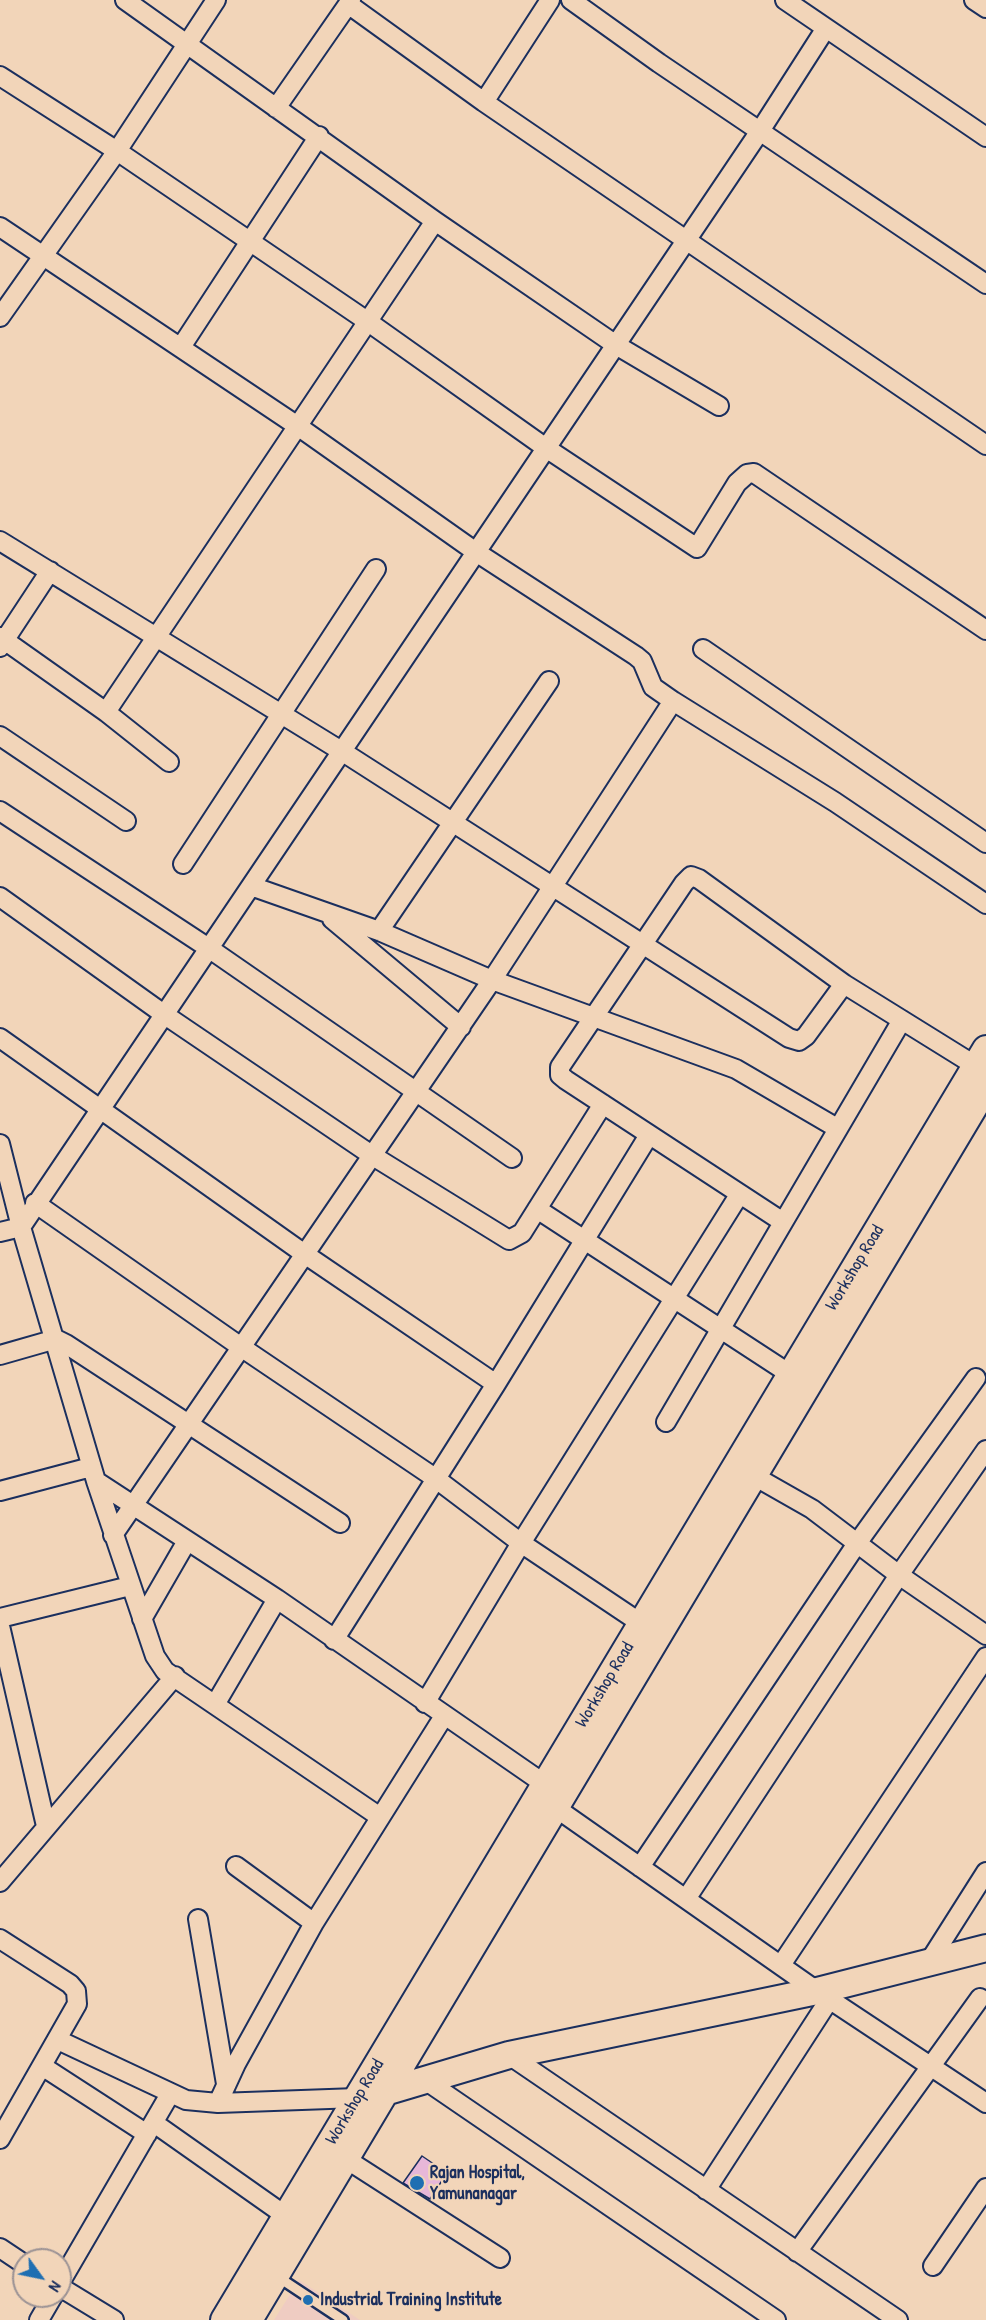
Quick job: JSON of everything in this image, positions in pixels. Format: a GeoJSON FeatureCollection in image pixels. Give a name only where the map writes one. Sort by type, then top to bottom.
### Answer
{"type":"FeatureCollection","features":[{"type":"Feature","properties":{"kind":"main road","name":"Workshop Road"},"geometry":{"type":"LineString","coordinates":[[224,2320],[642,1624],[800,1380],[983,1067]]}},
{"type":"Feature","properties":{"kind":"main road","name":"Workshop Road"},"geometry":{"type":"LineString","coordinates":[[249,2320],[754,1476],[800,1380]]}},
{"type":"Feature","properties":{"kind":"main road"},"geometry":{"type":"LineString","coordinates":[[357,2098],[386,2092],[509,2055],[823,1995],[986,1948]]}},
{"type":"Feature","properties":{"kind":"street"},"geometry":{"type":"LineString","coordinates":[[125,0],[319,136],[435,221],[616,345],[719,406]]}},
{"type":"Feature","properties":{"kind":"street"},"geometry":{"type":"LineString","coordinates":[[0,317],[117,151],[216,0]]}},
{"type":"Feature","properties":{"kind":"street"},"geometry":{"type":"LineString","coordinates":[[484,102],[550,0]]}},
{"type":"Feature","properties":{"kind":"street"},"geometry":{"type":"LineString","coordinates":[[571,0],[986,284]]}},
{"type":"Feature","properties":{"kind":"street"},"geometry":{"type":"LineString","coordinates":[[785,0],[986,137]]}},
{"type":"Feature","properties":{"kind":"street"},"geometry":{"type":"LineString","coordinates":[[276,108],[350,2],[484,102],[986,445]]}},
{"type":"Feature","properties":{"kind":"street"},"geometry":{"type":"LineString","coordinates":[[0,1232],[21,1227],[35,1203],[165,1015],[687,240],[826,28]]}},
{"type":"Feature","properties":{"kind":"street"},"geometry":{"type":"LineString","coordinates":[[0,76],[117,151],[367,321],[546,448],[697,548],[737,483],[747,474],[754,473],[986,630]]}},
{"type":"Feature","properties":{"kind":"street"},"geometry":{"type":"LineString","coordinates":[[181,347],[319,136]]}},
{"type":"Feature","properties":{"kind":"street"},"geometry":{"type":"LineString","coordinates":[[106,712],[435,221]]}},
{"type":"Feature","properties":{"kind":"street"},"geometry":{"type":"LineString","coordinates":[[0,227],[181,347],[476,552],[636,656],[642,661],[653,687],[673,701],[835,802],[986,904]]}},
{"type":"Feature","properties":{"kind":"street"},"geometry":{"type":"LineString","coordinates":[[0,541],[343,752],[550,887],[644,944],[789,1038],[799,1041],[812,1030],[844,984]]}},
{"type":"Feature","properties":{"kind":"street"},"geometry":{"type":"LineString","coordinates":[[183,864],[376,569]]}},
{"type":"Feature","properties":{"kind":"street"},"geometry":{"type":"LineString","coordinates":[[50,571],[1,642],[106,712],[169,762]]}},
{"type":"Feature","properties":{"kind":"street"},"geometry":{"type":"LineString","coordinates":[[703,648],[986,843]]}},
{"type":"Feature","properties":{"kind":"street"},"geometry":{"type":"LineString","coordinates":[[379,931],[549,681]]}},
{"type":"Feature","properties":{"kind":"street"},"geometry":{"type":"LineString","coordinates":[[113,1535],[188,1422],[306,1255],[461,1027],[673,701]]}},
{"type":"Feature","properties":{"kind":"street"},"geometry":{"type":"LineString","coordinates":[[0,736],[126,821]]}},
{"type":"Feature","properties":{"kind":"street"},"geometry":{"type":"LineString","coordinates":[[0,811],[210,948],[512,1158]]}},
{"type":"Feature","properties":{"kind":"street"},"geometry":{"type":"LineString","coordinates":[[783,1222],[560,1075],[560,1067],[684,883],[691,876],[699,879],[844,984],[983,1067]]}},
{"type":"Feature","properties":{"kind":"street"},"geometry":{"type":"LineString","coordinates":[[251,886],[379,931],[492,980],[736,1069],[837,1128]]}},
{"type":"Feature","properties":{"kind":"street"},"geometry":{"type":"LineString","coordinates":[[0,897],[165,1015],[373,1156],[509,1240],[522,1233],[603,1104]]}},
{"type":"Feature","properties":{"kind":"street"},"geometry":{"type":"LineString","coordinates":[[326,914],[461,1027]]}},
{"type":"Feature","properties":{"kind":"street"},"geometry":{"type":"LineString","coordinates":[[666,1422],[902,1020]]}},
{"type":"Feature","properties":{"kind":"street"},"geometry":{"type":"LineString","coordinates":[[0,1038],[306,1255],[496,1384]]}},
{"type":"Feature","properties":{"kind":"street"},"geometry":{"type":"LineString","coordinates":[[334,1640],[650,1135]]}},
{"type":"Feature","properties":{"kind":"street"},"geometry":{"type":"LineString","coordinates":[[0,1144],[21,1227],[56,1339],[94,1474],[155,1656],[165,1671],[216,1703],[380,1816]]}},
{"type":"Feature","properties":{"kind":"street"},"geometry":{"type":"LineString","coordinates":[[425,1703],[521,1543],[739,1195]]}},
{"type":"Feature","properties":{"kind":"street"},"geometry":{"type":"LineString","coordinates":[[35,1203],[241,1347],[435,1478],[521,1543],[642,1624]]}},
{"type":"Feature","properties":{"kind":"street"},"geometry":{"type":"LineString","coordinates":[[537,1209],[800,1380]]}},
{"type":"Feature","properties":{"kind":"street"},"geometry":{"type":"LineString","coordinates":[[0,1355],[56,1339],[188,1422],[340,1523]]}},
{"type":"Feature","properties":{"kind":"street"},"geometry":{"type":"LineString","coordinates":[[640,1867],[858,1542],[976,1378]]}},
{"type":"Feature","properties":{"kind":"street"},"geometry":{"type":"LineString","coordinates":[[687,1899],[899,1575],[986,1450]]}},
{"type":"Feature","properties":{"kind":"street"},"geometry":{"type":"LineString","coordinates":[[0,1491],[94,1474]]}},
{"type":"Feature","properties":{"kind":"street"},"geometry":{"type":"LineString","coordinates":[[94,1474],[132,1506],[277,1599],[546,1785]]}},
{"type":"Feature","properties":{"kind":"street"},"geometry":{"type":"LineString","coordinates":[[754,1476],[813,1509],[899,1575],[986,1635]]}},
{"type":"Feature","properties":{"kind":"street"},"geometry":{"type":"LineString","coordinates":[[142,1619],[187,1541]]}},
{"type":"Feature","properties":{"kind":"street"},"geometry":{"type":"LineString","coordinates":[[0,1618],[130,1586]]}},
{"type":"Feature","properties":{"kind":"street"},"geometry":{"type":"LineString","coordinates":[[216,1703],[277,1599]]}},
{"type":"Feature","properties":{"kind":"street"},"geometry":{"type":"LineString","coordinates":[[0,1626],[46,1826]]}},
{"type":"Feature","properties":{"kind":"street"},"geometry":{"type":"LineString","coordinates":[[781,1965],[986,1657]]}},
{"type":"Feature","properties":{"kind":"street"},"geometry":{"type":"LineString","coordinates":[[0,1882],[175,1677]]}},
{"type":"Feature","properties":{"kind":"street"},"geometry":{"type":"LineString","coordinates":[[218,2103],[226,2084],[314,1923],[444,1716]]}},
{"type":"Feature","properties":{"kind":"street"},"geometry":{"type":"LineString","coordinates":[[556,1808],[823,1995],[986,2103]]}},
{"type":"Feature","properties":{"kind":"street"},"geometry":{"type":"LineString","coordinates":[[236,1866],[314,1923]]}},
{"type":"Feature","properties":{"kind":"street"},"geometry":{"type":"LineString","coordinates":[[927,1965],[986,1872]]}},
{"type":"Feature","properties":{"kind":"street"},"geometry":{"type":"LineString","coordinates":[[198,1919],[226,2084]]}},
{"type":"Feature","properties":{"kind":"street"},"geometry":{"type":"LineString","coordinates":[[0,1939],[76,1991],[77,2004],[42,2067],[6,2115],[0,2139]]}},
{"type":"Feature","properties":{"kind":"street"},"geometry":{"type":"LineString","coordinates":[[706,2190],[823,1995]]}},
{"type":"Feature","properties":{"kind":"street"},"geometry":{"type":"LineString","coordinates":[[797,2252],[980,1998]]}},
{"type":"Feature","properties":{"kind":"street"},"geometry":{"type":"LineString","coordinates":[[58,2040],[186,2100],[218,2103],[357,2098]]}},
{"type":"Feature","properties":{"kind":"street"},"geometry":{"type":"LineString","coordinates":[[509,2055],[898,2320]]}},
{"type":"Feature","properties":{"kind":"street"},"geometry":{"type":"LineString","coordinates":[[42,2067],[150,2128],[286,2216]]}},
{"type":"Feature","properties":{"kind":"street"},"geometry":{"type":"LineString","coordinates":[[425,2080],[776,2320]]}},
{"type":"Feature","properties":{"kind":"street"},"geometry":{"type":"LineString","coordinates":[[72,2262],[170,2094]]}},
{"type":"Feature","properties":{"kind":"street"},"geometry":{"type":"LineString","coordinates":[[346,2159],[500,2258]]}},
{"type":"Feature","properties":{"kind":"street"},"geometry":{"type":"LineString","coordinates":[[933,2266],[986,2188]]}},
{"type":"Feature","properties":{"kind":"street"},"geometry":{"type":"LineString","coordinates":[[72,2294],[114,2320]]}},
{"type":"Feature","properties":{"kind":"lane"},"geometry":{"type":"LineString","coordinates":[[276,2275],[343,2320]]}},
{"type":"Feature","properties":{"kind":"shaded area","name":"Industrial Training Institute"},"geometry":{"type":"Polygon","coordinates":[[[299,2280],[360,2320],[274,2320],[299,2280]]]}},
{"type":"Feature","properties":{"kind":"building"},"geometry":{"type":"Polygon","coordinates":[[[422,2156],[447,2173],[430,2199],[403,2183],[422,2156]]]}},
{"type":"Feature","properties":{"kind":"place","name":"Rajan Hospital, Yamunanagar"},"geometry":{"type":"Point","coordinates":[417,2183]}},
{"type":"Feature","properties":{"kind":"place","name":"Industrial Training Institute"},"geometry":{"type":"Point","coordinates":[308,2300]}}]}
